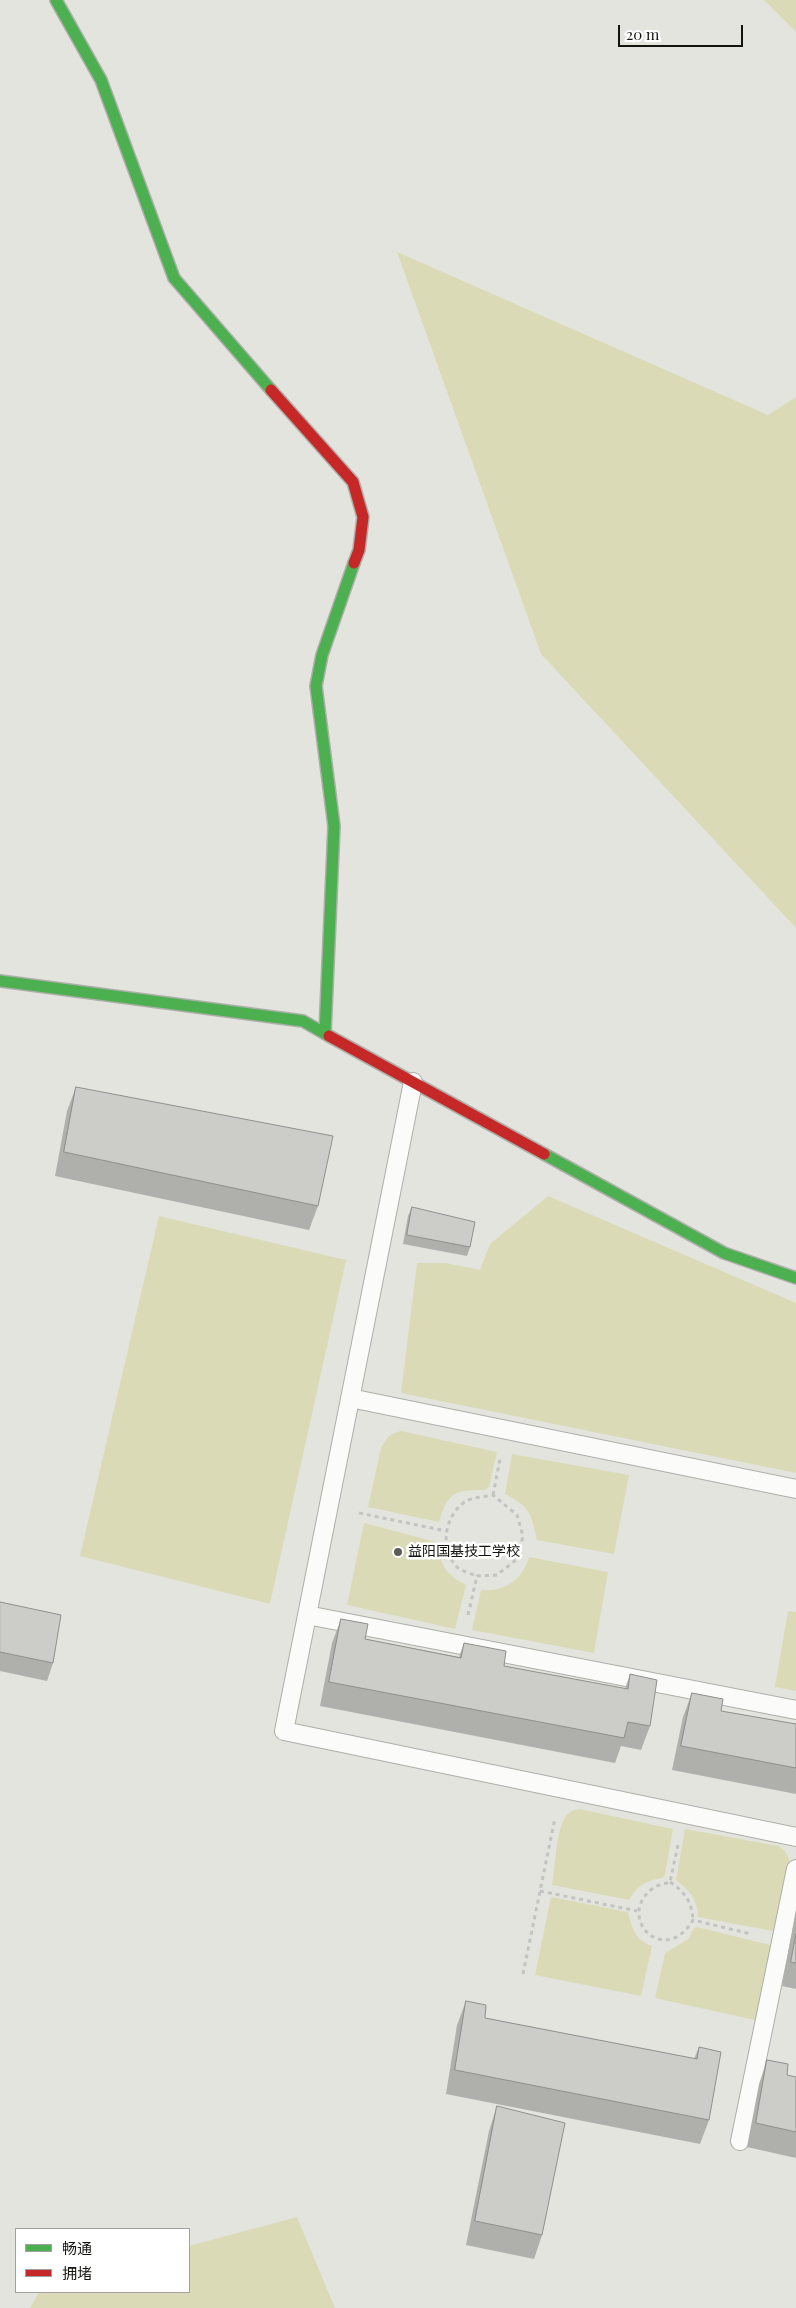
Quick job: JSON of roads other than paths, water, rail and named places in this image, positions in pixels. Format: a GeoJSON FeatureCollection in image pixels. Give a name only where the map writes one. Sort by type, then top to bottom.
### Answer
{"type":"FeatureCollection","features":[{"type":"Feature","properties":{"kind":"street"},"geometry":{"type":"LineString","coordinates":[[56,0],[101,80],[174,278],[353,482],[364,517],[359,550],[322,655],[316,686],[334,826],[325,1033]]}},
{"type":"Feature","properties":{"kind":"street"},"geometry":{"type":"LineString","coordinates":[[0,981],[303,1021],[724,1253],[796,1278]]}},
{"type":"Feature","properties":{"kind":"lane"},"geometry":{"type":"LineString","coordinates":[[413,1082],[284,1731],[796,1837]]}},
{"type":"Feature","properties":{"kind":"lane"},"geometry":{"type":"LineString","coordinates":[[350,1398],[796,1489]]}},
{"type":"Feature","properties":{"kind":"lane"},"geometry":{"type":"LineString","coordinates":[[307,1615],[796,1710]]}},
{"type":"Feature","properties":{"kind":"lane"},"geometry":{"type":"LineString","coordinates":[[740,2141],[796,1869]]}},
{"type":"Feature","properties":{"kind":"place","name":"益阳国基技工学校"},"geometry":{"type":"Point","coordinates":[398,1552]}}]}
